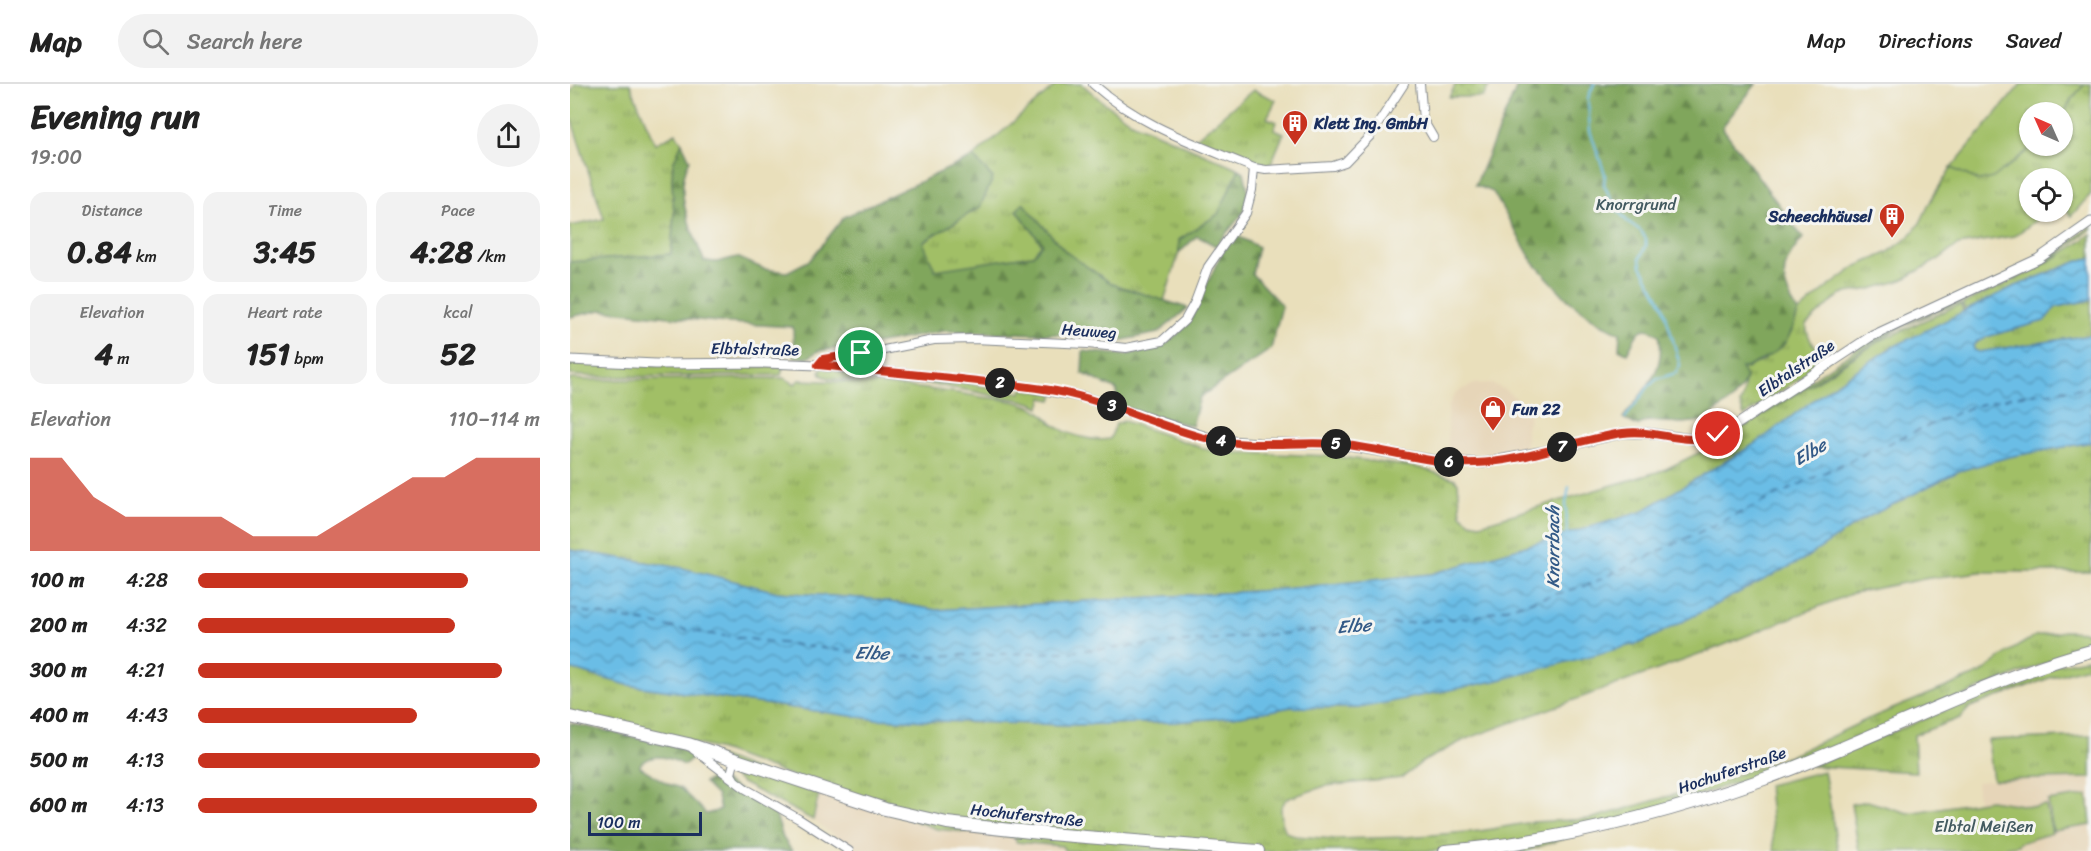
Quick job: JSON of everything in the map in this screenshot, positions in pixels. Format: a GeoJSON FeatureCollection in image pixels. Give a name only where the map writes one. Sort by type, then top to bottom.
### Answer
{"type":"FeatureCollection","features":[{"type":"Feature","properties":{"kind":"main road","name":"Hochuferstraße"},"geometry":{"type":"LineString","coordinates":[[1445,851],[1542,840],[1646,818],[1765,778],[2018,675],[2091,651]]}},
{"type":"Feature","properties":{"kind":"main road","name":"Hochuferstraße"},"geometry":{"type":"LineString","coordinates":[[570,717],[688,744],[885,809],[947,823],[1049,834],[1258,851]]}},
{"type":"Feature","properties":{"kind":"street"},"geometry":{"type":"LineString","coordinates":[[1093,84],[1137,118],[1254,168],[1266,170],[1333,166],[1345,162],[1370,136],[1404,84]]}},
{"type":"Feature","properties":{"kind":"street"},"geometry":{"type":"LineString","coordinates":[[1420,84],[1423,120],[1433,137]]}},
{"type":"Feature","properties":{"kind":"street","name":"Heuweg"},"geometry":{"type":"LineString","coordinates":[[818,365],[823,359],[831,357],[934,340],[973,339],[1126,348],[1162,341],[1185,320],[1195,302],[1208,267],[1246,213],[1254,168]]}},
{"type":"Feature","properties":{"kind":"street","name":"Elbtalstraße"},"geometry":{"type":"LineString","coordinates":[[570,360],[656,364],[818,365],[1023,386],[1106,404],[1194,435],[1216,440],[1259,444],[1337,444],[1454,463],[1494,461],[1623,433],[1638,432],[1675,438],[1712,437],[1736,425],[1870,337],[2038,260],[2091,222]]}},
{"type":"Feature","properties":{"kind":"street"},"geometry":{"type":"LineString","coordinates":[[688,744],[735,782],[828,836],[849,851]]}},
{"type":"Feature","properties":{"kind":"street"},"geometry":{"type":"LineString","coordinates":[[735,759],[731,774],[735,782]]}},
{"type":"Feature","properties":{"kind":"shaded area"},"geometry":{"type":"Polygon","coordinates":[[[1490,383],[1516,398],[1530,416],[1526,427],[1526,448],[1477,459],[1448,457],[1448,407],[1455,393],[1474,384],[1490,383]]]}},
{"type":"Feature","properties":{"kind":"shaded area"},"geometry":{"type":"Polygon","coordinates":[[[2091,778],[2091,851],[2019,851],[2018,845],[2035,807],[1990,800],[1978,803],[1976,782],[2091,778]]]}},
{"type":"Feature","properties":{"kind":"shaded area"},"geometry":{"type":"Polygon","coordinates":[[[819,794],[937,829],[1016,837],[1016,841],[1062,846],[1065,851],[855,851],[813,820],[819,794]]]}},
{"type":"Feature","properties":{"kind":"green space"},"geometry":{"type":"Polygon","coordinates":[[[576,84],[630,84],[655,144],[676,133],[682,143],[673,164],[674,214],[671,254],[570,262],[570,226],[604,219],[570,115],[570,92],[576,84]]]}},
{"type":"Feature","properties":{"kind":"green space"},"geometry":{"type":"Polygon","coordinates":[[[1057,84],[1082,84],[1131,122],[1239,169],[1218,214],[1179,240],[1179,253],[1164,301],[1112,284],[1066,252],[1023,204],[1017,210],[1042,244],[1033,255],[935,271],[922,242],[980,207],[993,178],[973,157],[1057,84]]]}},
{"type":"Feature","properties":{"kind":"green space"},"geometry":{"type":"Polygon","coordinates":[[[1456,84],[1490,84],[1483,97],[1449,97],[1456,84]]]}},
{"type":"Feature","properties":{"kind":"green space","name":"Knorrgrund"},"geometry":{"type":"Polygon","coordinates":[[[1518,84],[1756,84],[1722,127],[1803,238],[1789,258],[1784,274],[1788,291],[1798,313],[1788,339],[1783,345],[1764,359],[1747,368],[1741,368],[1746,377],[1743,386],[1733,399],[1703,421],[1682,423],[1647,421],[1637,426],[1623,418],[1652,380],[1660,359],[1659,335],[1647,329],[1642,330],[1627,353],[1619,349],[1620,333],[1601,324],[1568,300],[1533,262],[1493,192],[1475,185],[1518,84]]]}},
{"type":"Feature","properties":{"kind":"green space"},"geometry":{"type":"Polygon","coordinates":[[[2021,84],[2085,84],[2070,102],[2019,102],[2020,156],[1993,178],[1980,181],[1951,168],[2021,84]]]}},
{"type":"Feature","properties":{"kind":"green space"},"geometry":{"type":"Polygon","coordinates":[[[2085,84],[2091,84],[2091,194],[2073,214],[2073,168],[2019,168],[2019,222],[2034,222],[2014,236],[1958,245],[1939,259],[1902,280],[1871,289],[1841,294],[1806,325],[1809,337],[1814,344],[1830,358],[1744,416],[1740,404],[1746,377],[1741,368],[1747,369],[1762,362],[1792,331],[1798,313],[1824,290],[1857,266],[1887,253],[1909,237],[1920,223],[1932,198],[1951,168],[1980,181],[2004,170],[2021,156],[2073,156],[2073,102],[2070,102],[2085,84]]]}},
{"type":"Feature","properties":{"kind":"green space"},"geometry":{"type":"Polygon","coordinates":[[[1253,90],[1276,100],[1267,118],[1277,122],[1274,129],[1284,133],[1270,166],[1195,139],[1253,90]]]}},
{"type":"Feature","properties":{"kind":"green space"},"geometry":{"type":"Polygon","coordinates":[[[682,143],[690,160],[685,173],[683,198],[704,261],[717,262],[737,257],[764,269],[787,272],[810,260],[844,217],[973,157],[993,178],[980,207],[923,242],[935,270],[1033,255],[1042,244],[1017,210],[1023,203],[1066,252],[1112,284],[1188,308],[1158,333],[1123,340],[1079,335],[944,331],[875,344],[818,351],[808,358],[794,357],[793,327],[601,310],[570,317],[570,262],[671,254],[674,214],[673,163],[682,143]]]}},
{"type":"Feature","properties":{"kind":"green space"},"geometry":{"type":"Polygon","coordinates":[[[1239,169],[1244,172],[1248,191],[1243,213],[1216,246],[1197,236],[1179,253],[1179,240],[1218,214],[1239,169]]]}},
{"type":"Feature","properties":{"kind":"green space"},"geometry":{"type":"Polygon","coordinates":[[[2091,226],[2091,229],[2053,258],[1996,286],[1905,325],[1872,343],[1745,427],[1879,341],[1960,304],[1964,313],[1891,348],[1828,389],[1758,442],[1641,512],[1432,574],[1273,590],[936,610],[872,599],[777,592],[682,568],[570,550],[570,379],[784,378],[795,384],[799,380],[868,383],[1007,400],[1035,408],[1059,428],[1088,438],[1110,439],[1116,424],[1124,421],[1215,452],[1333,456],[1420,468],[1455,479],[1458,483],[1461,514],[1470,522],[1480,524],[1664,470],[1715,445],[1713,440],[1740,428],[1870,340],[2052,256],[2091,226]]]}},
{"type":"Feature","properties":{"kind":"green space"},"geometry":{"type":"Polygon","coordinates":[[[2091,234],[2091,258],[2011,288],[1966,312],[1962,304],[2044,264],[2091,234]]]}},
{"type":"Feature","properties":{"kind":"green space"},"geometry":{"type":"Polygon","coordinates":[[[1236,235],[1258,247],[1252,274],[1282,306],[1271,349],[1200,397],[1192,426],[1115,405],[1117,390],[1082,373],[1083,351],[1125,355],[1162,347],[1188,325],[1222,252],[1236,235]]]}},
{"type":"Feature","properties":{"kind":"green space"},"geometry":{"type":"Polygon","coordinates":[[[2091,300],[2091,335],[1979,352],[1974,350],[1973,346],[1976,342],[1986,337],[2043,321],[2056,307],[2091,300]]]}},
{"type":"Feature","properties":{"kind":"green space"},"geometry":{"type":"Polygon","coordinates":[[[570,363],[783,367],[781,375],[597,377],[570,375],[570,363]]]}},
{"type":"Feature","properties":{"kind":"green space"},"geometry":{"type":"Polygon","coordinates":[[[822,368],[949,384],[953,381],[1021,393],[1022,389],[1054,394],[1052,400],[1043,398],[1040,407],[1024,401],[938,385],[835,379],[821,375],[822,368]]]}},
{"type":"Feature","properties":{"kind":"green space"},"geometry":{"type":"Polygon","coordinates":[[[2091,442],[2091,572],[1981,572],[1929,578],[1853,593],[1704,653],[1466,739],[1422,762],[1402,778],[1325,786],[1286,799],[1281,808],[1282,822],[1286,832],[1295,836],[1336,839],[1407,837],[1480,831],[1532,822],[1590,819],[1711,784],[1790,756],[1868,719],[1981,673],[2008,652],[2035,636],[2064,631],[2091,632],[2091,645],[1775,770],[1526,851],[1065,851],[1062,846],[1016,842],[1015,837],[937,829],[721,750],[570,713],[570,669],[628,685],[874,719],[1069,725],[1175,722],[1240,716],[1291,707],[1359,708],[1804,559],[1864,519],[1959,471],[2008,457],[2091,442]]]}},
{"type":"Feature","properties":{"kind":"green space"},"geometry":{"type":"Polygon","coordinates":[[[2091,658],[2091,666],[2055,676],[1970,707],[1960,718],[1914,735],[1916,772],[1811,766],[2055,665],[2091,658]]]}},
{"type":"Feature","properties":{"kind":"green space"},"geometry":{"type":"Polygon","coordinates":[[[570,723],[678,747],[693,757],[684,765],[668,758],[657,757],[641,763],[640,767],[668,784],[680,788],[706,814],[720,810],[717,796],[704,783],[714,776],[774,809],[783,838],[792,851],[570,851],[570,723]]]}},
{"type":"Feature","properties":{"kind":"green space"},"geometry":{"type":"Polygon","coordinates":[[[2091,736],[2091,778],[1993,780],[1988,740],[2091,736]]]}},
{"type":"Feature","properties":{"kind":"green space"},"geometry":{"type":"Polygon","coordinates":[[[698,748],[819,794],[813,820],[742,783],[698,748]]]}},
{"type":"Feature","properties":{"kind":"green space"},"geometry":{"type":"Polygon","coordinates":[[[1824,771],[1838,851],[1774,851],[1768,785],[1824,771]]]}},
{"type":"Feature","properties":{"kind":"green space"},"geometry":{"type":"Polygon","coordinates":[[[2088,795],[2091,825],[2053,831],[2048,801],[2088,795]]]}},
{"type":"Feature","properties":{"kind":"green space","name":"Elbtal Meißen"},"geometry":{"type":"Polygon","coordinates":[[[1990,800],[2035,807],[2046,805],[2052,833],[2018,845],[1983,851],[1859,851],[1851,804],[1867,801],[1908,813],[1990,800]]]}},
{"type":"Feature","properties":{"kind":"water","name":"Elbe"},"geometry":{"type":"Polygon","coordinates":[[[2091,258],[2091,300],[2056,307],[2044,321],[1986,337],[1973,346],[1974,350],[1979,352],[2091,335],[2091,442],[2008,457],[1959,471],[1864,519],[1804,559],[1643,642],[1495,681],[1359,708],[1291,707],[1240,716],[1175,722],[1069,725],[874,719],[628,685],[570,669],[570,550],[682,568],[777,592],[872,599],[936,610],[1273,590],[1432,574],[1641,512],[1758,442],[1828,389],[1891,348],[2011,288],[2091,258]]]}},
{"type":"Feature","properties":{"kind":"waterway","name":"Knorrbach"},"geometry":{"type":"LineString","coordinates":[[1594,84],[1588,98],[1590,131],[1605,174],[1604,185],[1615,207],[1627,221],[1641,231],[1646,239],[1646,246],[1640,258],[1641,266],[1663,305],[1680,365],[1676,373],[1657,379],[1649,386],[1625,418]]}},
{"type":"Feature","properties":{"kind":"waterway","name":"Knorrbach"},"geometry":{"type":"LineString","coordinates":[[1567,535],[1566,503],[1569,487]]}},
{"type":"Feature","properties":{"kind":"ferry route"},"geometry":{"type":"LineString","coordinates":[[570,609],[709,634],[893,657],[1066,652],[1474,617],[1588,585],[1851,460],[1971,407],[2015,396],[2091,387]]}},
{"type":"Feature","properties":{"kind":"place","name":"Klett Ing. GmbH"},"geometry":{"type":"Point","coordinates":[1295,146]}},
{"type":"Feature","properties":{"kind":"place","name":"Scheechhäusel"},"geometry":{"type":"Point","coordinates":[1892,239]}},
{"type":"Feature","properties":{"kind":"place","name":"Fun 22"},"geometry":{"type":"Point","coordinates":[1493,432]}},
{"type":"Feature","properties":{"kind":"route"},"geometry":{"type":"LineString","coordinates":[[861,353],[823,359],[818,365],[1023,386],[1057,392],[1083,397],[1194,435],[1242,443],[1337,444],[1439,461],[1474,463],[1540,452],[1631,432],[1692,440],[1718,434]]}}]}
